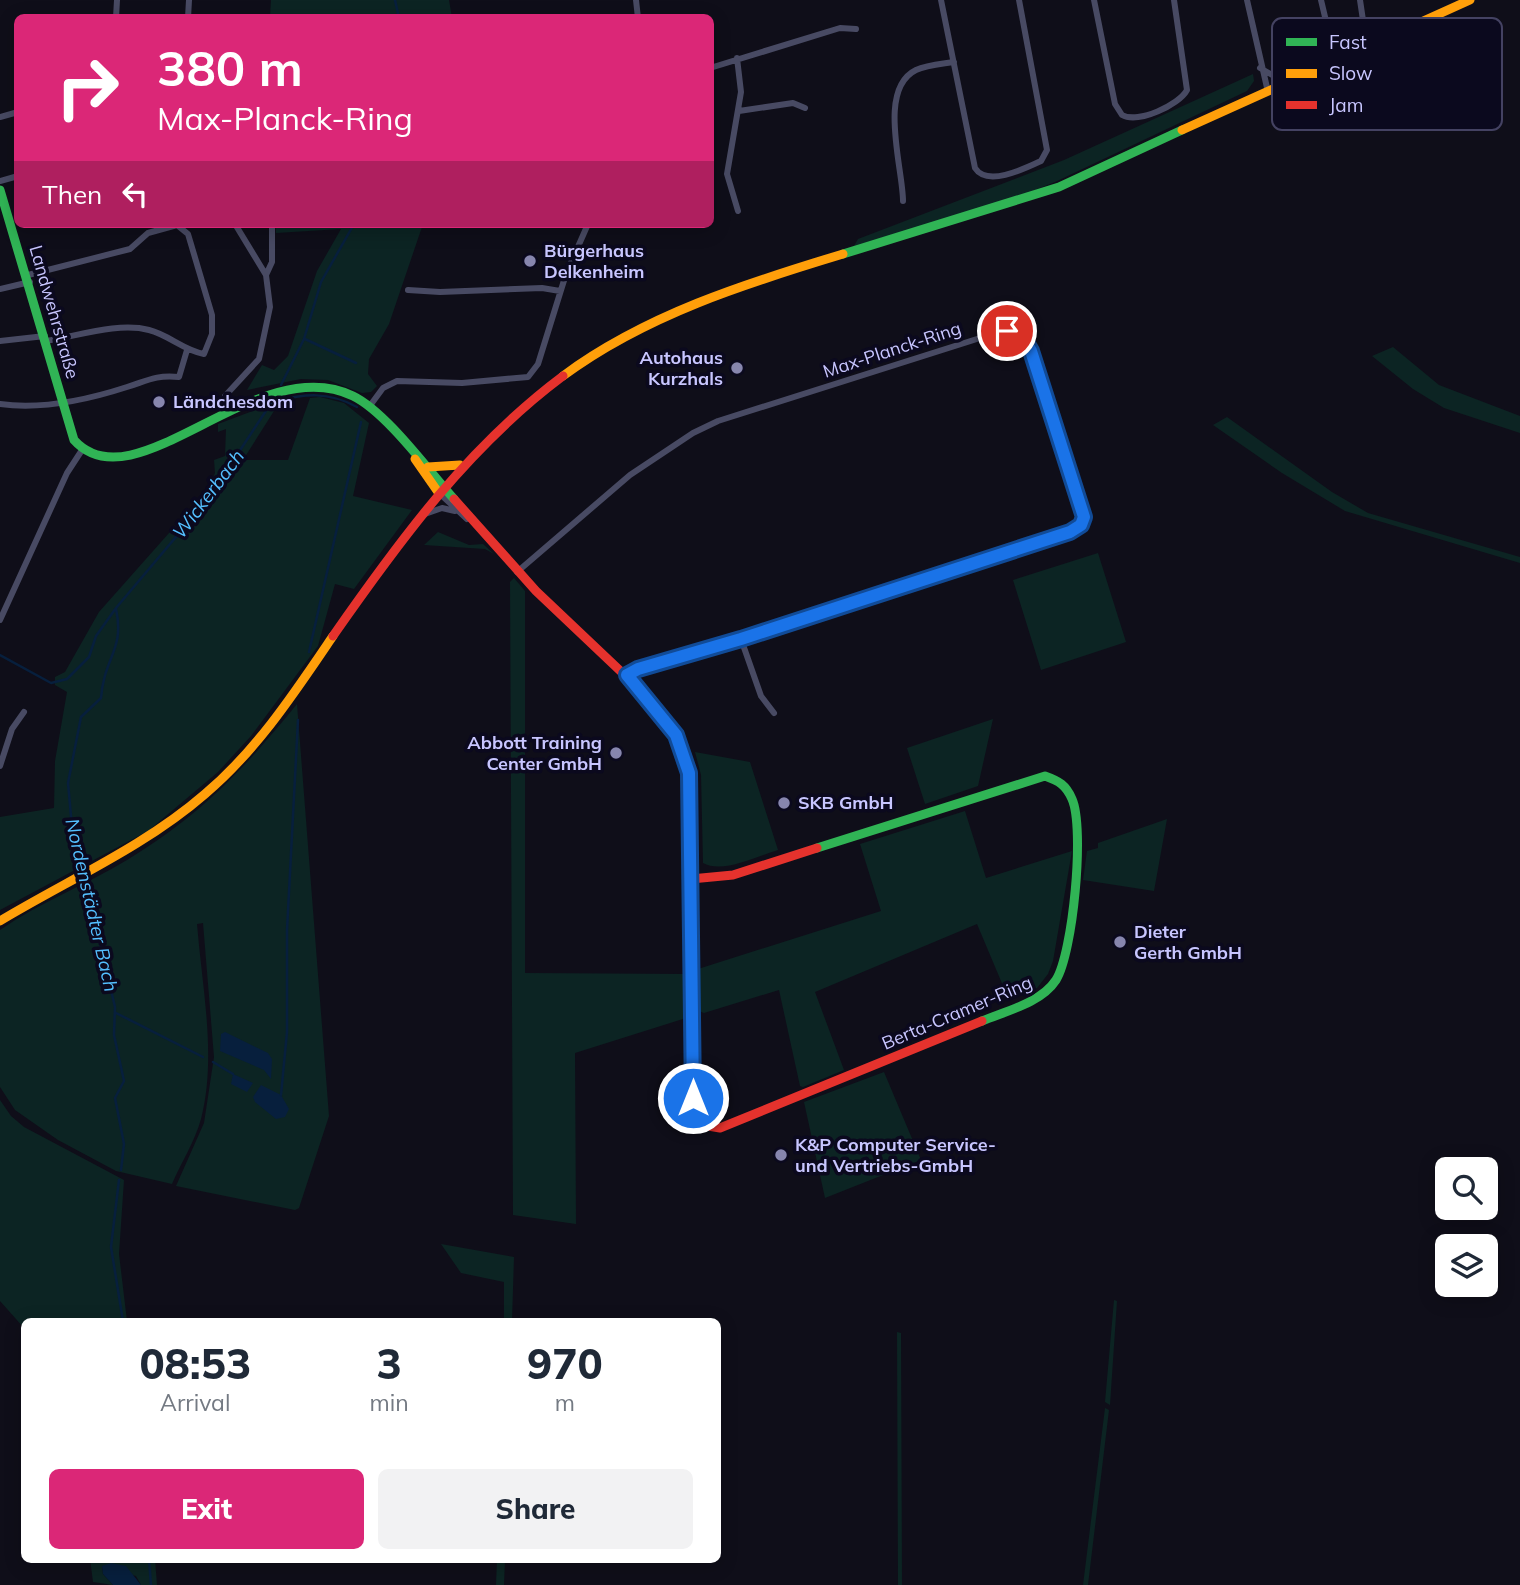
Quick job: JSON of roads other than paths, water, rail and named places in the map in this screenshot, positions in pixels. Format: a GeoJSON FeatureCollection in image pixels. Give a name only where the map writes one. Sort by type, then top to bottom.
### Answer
{"type":"FeatureCollection","features":[{"type":"Feature","properties":{"kind":"main road"},"geometry":{"type":"LineString","coordinates":[[1431,18],[1470,0]]}},
{"type":"Feature","properties":{"kind":"main road"},"geometry":{"type":"LineString","coordinates":[[0,921],[94,870],[177,818],[232,768],[283,706],[460,465],[500,425],[555,381],[616,341],[665,317],[744,287],[1051,190],[1272,90]]}},
{"type":"Feature","properties":{"kind":"main road","name":"Landwehrstraße"},"geometry":{"type":"LineString","coordinates":[[0,190],[29,279],[74,440],[87,452]]}},
{"type":"Feature","properties":{"kind":"main road"},"geometry":{"type":"LineString","coordinates":[[87,452],[125,455],[148,452],[228,412],[292,387],[338,390],[369,407],[444,484],[517,572],[627,675]]}},
{"type":"Feature","properties":{"kind":"main road"},"geometry":{"type":"LineString","coordinates":[[409,449],[438,492]]}},
{"type":"Feature","properties":{"kind":"main road"},"geometry":{"type":"LineString","coordinates":[[428,467],[460,465]]}},
{"type":"Feature","properties":{"kind":"main road","name":"Berta-Cramer-Ring"},"geometry":{"type":"LineString","coordinates":[[627,675],[672,729],[687,759],[691,786],[691,879],[693,1098],[700,1120],[718,1129],[1040,997],[1056,980],[1063,963],[1081,838],[1067,789],[1055,778],[1045,776],[733,875],[691,879]]}},
{"type":"Feature","properties":{"kind":"street"},"geometry":{"type":"LineString","coordinates":[[942,0],[977,172],[991,178],[1041,161],[1047,150],[1018,0]]}},
{"type":"Feature","properties":{"kind":"street"},"geometry":{"type":"LineString","coordinates":[[1094,0],[1115,104],[1122,115],[1133,119],[1179,99],[1186,90],[1174,0]]}},
{"type":"Feature","properties":{"kind":"street"},"geometry":{"type":"LineString","coordinates":[[1247,0],[1260,68],[1268,92]]}},
{"type":"Feature","properties":{"kind":"street"},"geometry":{"type":"LineString","coordinates":[[1321,0],[1325,18]]}},
{"type":"Feature","properties":{"kind":"street"},"geometry":{"type":"LineString","coordinates":[[1360,0],[1363,18]]}},
{"type":"Feature","properties":{"kind":"street"},"geometry":{"type":"LineString","coordinates":[[714,67],[840,27],[856,29]]}},
{"type":"Feature","properties":{"kind":"street"},"geometry":{"type":"LineString","coordinates":[[737,58],[741,80],[739,111],[727,174],[738,211]]}},
{"type":"Feature","properties":{"kind":"street"},"geometry":{"type":"LineString","coordinates":[[903,201],[895,131],[898,92],[906,77],[915,70],[954,62]]}},
{"type":"Feature","properties":{"kind":"street"},"geometry":{"type":"LineString","coordinates":[[1260,68],[1272,75]]}},
{"type":"Feature","properties":{"kind":"street"},"geometry":{"type":"LineString","coordinates":[[739,111],[793,103],[805,108]]}},
{"type":"Feature","properties":{"kind":"street"},"geometry":{"type":"LineString","coordinates":[[0,289],[130,249],[148,233],[166,228]]}},
{"type":"Feature","properties":{"kind":"street"},"geometry":{"type":"LineString","coordinates":[[0,341],[133,327],[153,331],[187,351],[204,354],[212,334],[212,315],[188,234],[181,228]]}},
{"type":"Feature","properties":{"kind":"street"},"geometry":{"type":"LineString","coordinates":[[228,412],[225,396],[253,369],[261,355],[270,307],[266,275],[237,228]]}},
{"type":"Feature","properties":{"kind":"street"},"geometry":{"type":"LineString","coordinates":[[266,275],[272,262],[272,228]]}},
{"type":"Feature","properties":{"kind":"street"},"geometry":{"type":"LineString","coordinates":[[369,407],[383,388],[393,382],[462,383],[528,377],[538,364],[560,291],[586,228]]}},
{"type":"Feature","properties":{"kind":"street"},"geometry":{"type":"LineString","coordinates":[[408,290],[440,292],[542,288],[560,291]]}},
{"type":"Feature","properties":{"kind":"street","name":"Max-Planck-Ring"},"geometry":{"type":"LineString","coordinates":[[517,572],[652,458],[709,425],[999,332],[1007,331],[1023,337],[1031,351],[1084,517],[1081,525],[1070,532],[741,639],[638,669],[627,675]]}},
{"type":"Feature","properties":{"kind":"street"},"geometry":{"type":"LineString","coordinates":[[0,404],[64,404],[129,387],[155,375],[179,377],[187,351]]}},
{"type":"Feature","properties":{"kind":"street"},"geometry":{"type":"LineString","coordinates":[[0,620],[70,466],[87,452]]}},
{"type":"Feature","properties":{"kind":"street"},"geometry":{"type":"LineString","coordinates":[[438,492],[477,526]]}},
{"type":"Feature","properties":{"kind":"street"},"geometry":{"type":"LineString","coordinates":[[420,516],[442,508],[457,511]]}},
{"type":"Feature","properties":{"kind":"street"},"geometry":{"type":"LineString","coordinates":[[741,639],[761,696],[774,713]]}},
{"type":"Feature","properties":{"kind":"street"},"geometry":{"type":"LineString","coordinates":[[0,766],[12,729],[24,712]]}},
{"type":"Feature","properties":{"kind":"water"},"geometry":{"type":"Polygon","coordinates":[[[225,1032],[268,1053],[272,1059],[271,1079],[264,1070],[220,1051],[221,1034],[225,1032]]]}},
{"type":"Feature","properties":{"kind":"water"},"geometry":{"type":"Polygon","coordinates":[[[233,1074],[253,1083],[247,1092],[231,1084],[233,1074]]]}},
{"type":"Feature","properties":{"kind":"water"},"geometry":{"type":"Polygon","coordinates":[[[261,1085],[281,1095],[289,1109],[285,1117],[276,1119],[255,1102],[253,1097],[261,1085]]]}},
{"type":"Feature","properties":{"kind":"water"},"geometry":{"type":"Polygon","coordinates":[[[111,1563],[126,1566],[141,1585],[113,1585],[103,1574],[102,1566],[111,1563]]]}},
{"type":"Feature","properties":{"kind":"waterway","name":"Wickerbach"},"geometry":{"type":"LineString","coordinates":[[395,0],[398,14]]}},
{"type":"Feature","properties":{"kind":"waterway","name":"Wickerbach"},"geometry":{"type":"LineString","coordinates":[[281,385],[304,339],[321,282],[352,228]]}},
{"type":"Feature","properties":{"kind":"waterway"},"geometry":{"type":"LineString","coordinates":[[305,339],[356,363]]}},
{"type":"Feature","properties":{"kind":"waterway","name":"Wickerbach"},"geometry":{"type":"LineString","coordinates":[[0,655],[51,683],[67,679],[89,657],[96,636],[116,608],[208,499],[277,394]]}},
{"type":"Feature","properties":{"kind":"waterway"},"geometry":{"type":"LineString","coordinates":[[274,401],[316,395],[336,398],[357,407]]}},
{"type":"Feature","properties":{"kind":"waterway"},"geometry":{"type":"LineString","coordinates":[[309,652],[361,422]]}},
{"type":"Feature","properties":{"kind":"waterway","name":"Nordenstädter Bach"},"geometry":{"type":"LineString","coordinates":[[82,870],[72,827],[68,783],[81,717],[101,698],[116,644],[116,609]]}},
{"type":"Feature","properties":{"kind":"waterway"},"geometry":{"type":"LineString","coordinates":[[281,1095],[287,1032],[287,930],[298,720]]}},
{"type":"Feature","properties":{"kind":"waterway","name":"Nordenstädter Bach"},"geometry":{"type":"LineString","coordinates":[[84,876],[115,1007],[114,1035],[124,1081],[115,1098],[124,1144],[121,1170]]}},
{"type":"Feature","properties":{"kind":"waterway"},"geometry":{"type":"LineString","coordinates":[[116,1013],[203,1057]]}},
{"type":"Feature","properties":{"kind":"waterway"},"geometry":{"type":"LineString","coordinates":[[213,1062],[233,1074]]}},
{"type":"Feature","properties":{"kind":"waterway","name":"Nordenstädter Bach"},"geometry":{"type":"LineString","coordinates":[[119,1180],[111,1247],[123,1318]]}},
{"type":"Feature","properties":{"kind":"waterway","name":"Nordenstädter Bach"},"geometry":{"type":"LineString","coordinates":[[149,1563],[151,1585]]}},
{"type":"Feature","properties":{"kind":"place","name":"Bürgerhaus Delkenheim"},"geometry":{"type":"Point","coordinates":[530,261]}},
{"type":"Feature","properties":{"kind":"place","name":"Autohaus Kurzhals"},"geometry":{"type":"Point","coordinates":[737,368]}},
{"type":"Feature","properties":{"kind":"place","name":"Ländchesdom"},"geometry":{"type":"Point","coordinates":[159,402]}},
{"type":"Feature","properties":{"kind":"place","name":"Abbott Training Center GmbH"},"geometry":{"type":"Point","coordinates":[616,753]}},
{"type":"Feature","properties":{"kind":"place","name":"SKB GmbH"},"geometry":{"type":"Point","coordinates":[784,803]}},
{"type":"Feature","properties":{"kind":"place","name":"Dieter Gerth GmbH"},"geometry":{"type":"Point","coordinates":[1120,942]}},
{"type":"Feature","properties":{"kind":"place","name":"K&P Computer Service- und Vertriebs-GmbH"},"geometry":{"type":"Point","coordinates":[781,1155]}}]}
